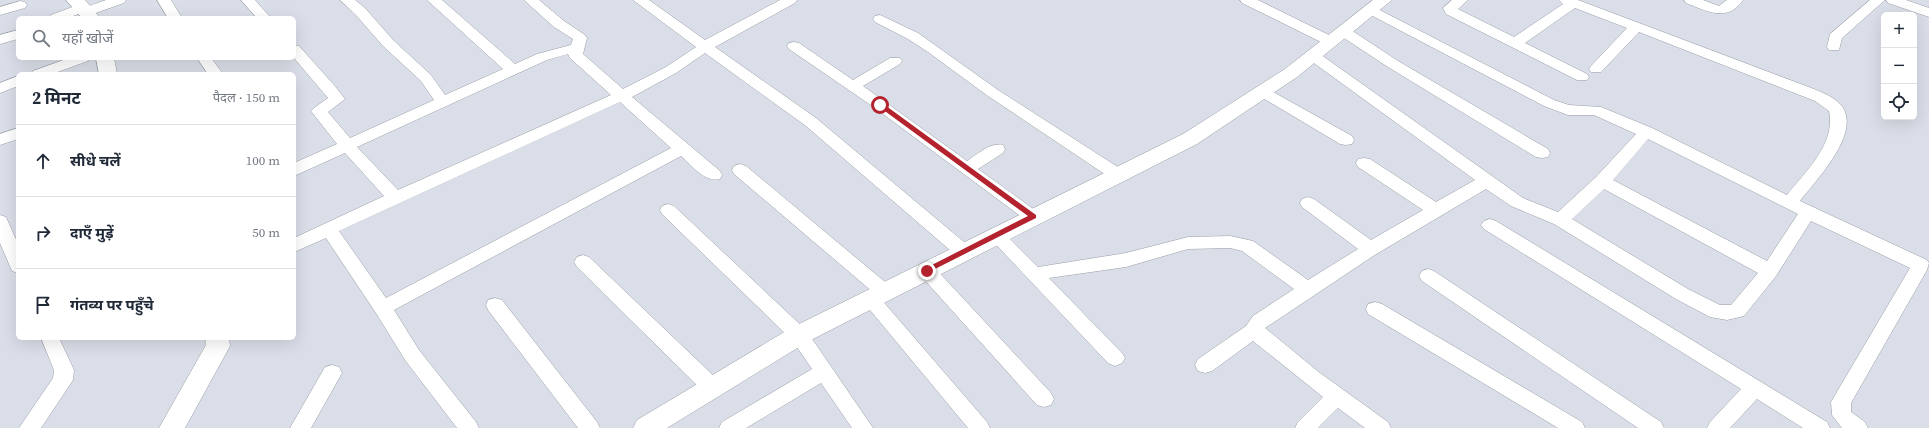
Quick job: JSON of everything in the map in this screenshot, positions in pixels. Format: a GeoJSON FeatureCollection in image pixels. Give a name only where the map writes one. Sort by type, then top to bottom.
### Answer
{"type":"FeatureCollection","features":[{"type":"Feature","properties":{"kind":"street"},"geometry":{"type":"LineString","coordinates":[[62,16],[119,0]]}},
{"type":"Feature","properties":{"kind":"street"},"geometry":{"type":"LineString","coordinates":[[164,0],[174,16]]}},
{"type":"Feature","properties":{"kind":"street"},"geometry":{"type":"LineString","coordinates":[[248,0],[262,16]]}},
{"type":"Feature","properties":{"kind":"street"},"geometry":{"type":"LineString","coordinates":[[347,0],[360,11],[388,42],[426,78],[443,103]]}},
{"type":"Feature","properties":{"kind":"street"},"geometry":{"type":"LineString","coordinates":[[434,0],[513,70]]}},
{"type":"Feature","properties":{"kind":"street"},"geometry":{"type":"LineString","coordinates":[[531,0],[580,38],[575,55],[682,149],[714,175]]}},
{"type":"Feature","properties":{"kind":"street"},"geometry":{"type":"LineString","coordinates":[[640,0],[811,122],[964,252]]}},
{"type":"Feature","properties":{"kind":"street"},"geometry":{"type":"LineString","coordinates":[[1248,0],[1336,36],[1393,64],[1542,153]]}},
{"type":"Feature","properties":{"kind":"street"},"geometry":{"type":"LineString","coordinates":[[1461,0],[1450,8],[1451,11],[1582,77]]}},
{"type":"Feature","properties":{"kind":"street"},"geometry":{"type":"LineString","coordinates":[[1690,0],[1717,10],[1723,10],[1736,0]]}},
{"type":"Feature","properties":{"kind":"street"},"geometry":{"type":"LineString","coordinates":[[1834,47],[1835,37],[1878,0]]}},
{"type":"Feature","properties":{"kind":"street"},"geometry":{"type":"LineString","coordinates":[[1893,0],[1929,13]]}},
{"type":"Feature","properties":{"kind":"street"},"geometry":{"type":"LineString","coordinates":[[1515,43],[1570,1],[1809,92],[1825,100],[1837,110],[1839,120],[1834,144],[1790,203]]}},
{"type":"Feature","properties":{"kind":"street"},"geometry":{"type":"LineString","coordinates":[[296,245],[621,96],[671,70],[706,46],[778,2]]}},
{"type":"Feature","properties":{"kind":"street"},"geometry":{"type":"LineString","coordinates":[[0,11],[20,5]]}},
{"type":"Feature","properties":{"kind":"street"},"geometry":{"type":"LineString","coordinates":[[648,427],[712,387],[799,336],[996,235],[1190,139],[1261,91],[1291,73],[1377,5],[1549,103],[1568,110],[1596,110],[1646,132],[1808,212],[1921,264],[1922,276],[1841,402],[1839,409],[1842,417],[1858,428]]}},
{"type":"Feature","properties":{"kind":"street"},"geometry":{"type":"LineString","coordinates":[[880,19],[920,41],[993,93],[1118,175]]}},
{"type":"Feature","properties":{"kind":"street"},"geometry":{"type":"LineString","coordinates":[[1596,69],[1636,27]]}},
{"type":"Feature","properties":{"kind":"street"},"geometry":{"type":"LineString","coordinates":[[0,40],[16,35]]}},
{"type":"Feature","properties":{"kind":"street"},"geometry":{"type":"LineString","coordinates":[[794,46],[968,168],[1033,217]]}},
{"type":"Feature","properties":{"kind":"street"},"geometry":{"type":"LineString","coordinates":[[296,169],[542,57],[578,47]]}},
{"type":"Feature","properties":{"kind":"street"},"geometry":{"type":"LineString","coordinates":[[296,51],[329,88],[336,100],[319,111],[347,146],[396,198]]}},
{"type":"Feature","properties":{"kind":"street"},"geometry":{"type":"LineString","coordinates":[[1312,56],[1517,202],[1560,220],[1682,294],[1717,312],[1727,313],[1737,310],[1770,271],[1808,212]]}},
{"type":"Feature","properties":{"kind":"street"},"geometry":{"type":"LineString","coordinates":[[44,72],[77,60]]}},
{"type":"Feature","properties":{"kind":"street"},"geometry":{"type":"LineString","coordinates":[[105,60],[108,72]]}},
{"type":"Feature","properties":{"kind":"street"},"geometry":{"type":"LineString","coordinates":[[206,60],[214,72]]}},
{"type":"Feature","properties":{"kind":"street"},"geometry":{"type":"LineString","coordinates":[[853,86],[895,61]]}},
{"type":"Feature","properties":{"kind":"street"},"geometry":{"type":"LineString","coordinates":[[0,88],[16,82]]}},
{"type":"Feature","properties":{"kind":"street"},"geometry":{"type":"LineString","coordinates":[[1261,91],[1346,140]]}},
{"type":"Feature","properties":{"kind":"street"},"geometry":{"type":"LineString","coordinates":[[1560,220],[1602,181],[1646,132]]}},
{"type":"Feature","properties":{"kind":"street"},"geometry":{"type":"LineString","coordinates":[[0,140],[16,134]]}},
{"type":"Feature","properties":{"kind":"street"},"geometry":{"type":"LineString","coordinates":[[383,308],[682,149]]}},
{"type":"Feature","properties":{"kind":"street"},"geometry":{"type":"LineString","coordinates":[[968,168],[997,149]]}},
{"type":"Feature","properties":{"kind":"street"},"geometry":{"type":"LineString","coordinates":[[1364,163],[1435,210]]}},
{"type":"Feature","properties":{"kind":"street"},"geometry":{"type":"LineString","coordinates":[[740,170],[878,295],[980,428]]}},
{"type":"Feature","properties":{"kind":"street"},"geometry":{"type":"LineString","coordinates":[[1381,428],[1313,379],[1258,334],[1255,326],[1307,289],[1435,210],[1487,181]]}},
{"type":"Feature","properties":{"kind":"street"},"geometry":{"type":"LineString","coordinates":[[1602,181],[1770,271]]}},
{"type":"Feature","properties":{"kind":"street"},"geometry":{"type":"LineString","coordinates":[[1308,203],[1372,250]]}},
{"type":"Feature","properties":{"kind":"street"},"geometry":{"type":"LineString","coordinates":[[668,210],[799,336],[863,428]]}},
{"type":"Feature","properties":{"kind":"street"},"geometry":{"type":"LineString","coordinates":[[0,221],[16,261]]}},
{"type":"Feature","properties":{"kind":"street"},"geometry":{"type":"LineString","coordinates":[[1490,225],[1820,428]]}},
{"type":"Feature","properties":{"kind":"street"},"geometry":{"type":"LineString","coordinates":[[329,229],[383,308],[412,355],[468,428]]}},
{"type":"Feature","properties":{"kind":"street"},"geometry":{"type":"LineString","coordinates":[[996,235],[1115,358]]}},
{"type":"Feature","properties":{"kind":"street"},"geometry":{"type":"LineString","coordinates":[[1034,274],[1126,260],[1188,243],[1230,242],[1247,246],[1307,289]]}},
{"type":"Feature","properties":{"kind":"street"},"geometry":{"type":"LineString","coordinates":[[583,262],[712,387]]}},
{"type":"Feature","properties":{"kind":"street"},"geometry":{"type":"LineString","coordinates":[[927,271],[1044,399]]}},
{"type":"Feature","properties":{"kind":"street"},"geometry":{"type":"LineString","coordinates":[[1428,276],[1654,428]]}},
{"type":"Feature","properties":{"kind":"street"},"geometry":{"type":"LineString","coordinates":[[495,305],[590,428]]}},
{"type":"Feature","properties":{"kind":"street"},"geometry":{"type":"LineString","coordinates":[[1375,309],[1575,428]]}},
{"type":"Feature","properties":{"kind":"street"},"geometry":{"type":"LineString","coordinates":[[1205,365],[1256,329]]}},
{"type":"Feature","properties":{"kind":"street"},"geometry":{"type":"LineString","coordinates":[[29,428],[64,380],[64,370],[51,340]]}},
{"type":"Feature","properties":{"kind":"street"},"geometry":{"type":"LineString","coordinates":[[172,428],[218,346],[217,340]]}},
{"type":"Feature","properties":{"kind":"street"},"geometry":{"type":"LineString","coordinates":[[729,428],[824,371]]}},
{"type":"Feature","properties":{"kind":"street"},"geometry":{"type":"LineString","coordinates":[[300,428],[332,373]]}},
{"type":"Feature","properties":{"kind":"street"},"geometry":{"type":"LineString","coordinates":[[1717,428],[1755,388]]}},
{"type":"Feature","properties":{"kind":"street"},"geometry":{"type":"LineString","coordinates":[[1305,428],[1337,395]]}},
{"type":"Feature","properties":{"kind":"route"},"geometry":{"type":"LineString","coordinates":[[880,105],[1033,217],[927,271]]}}]}
